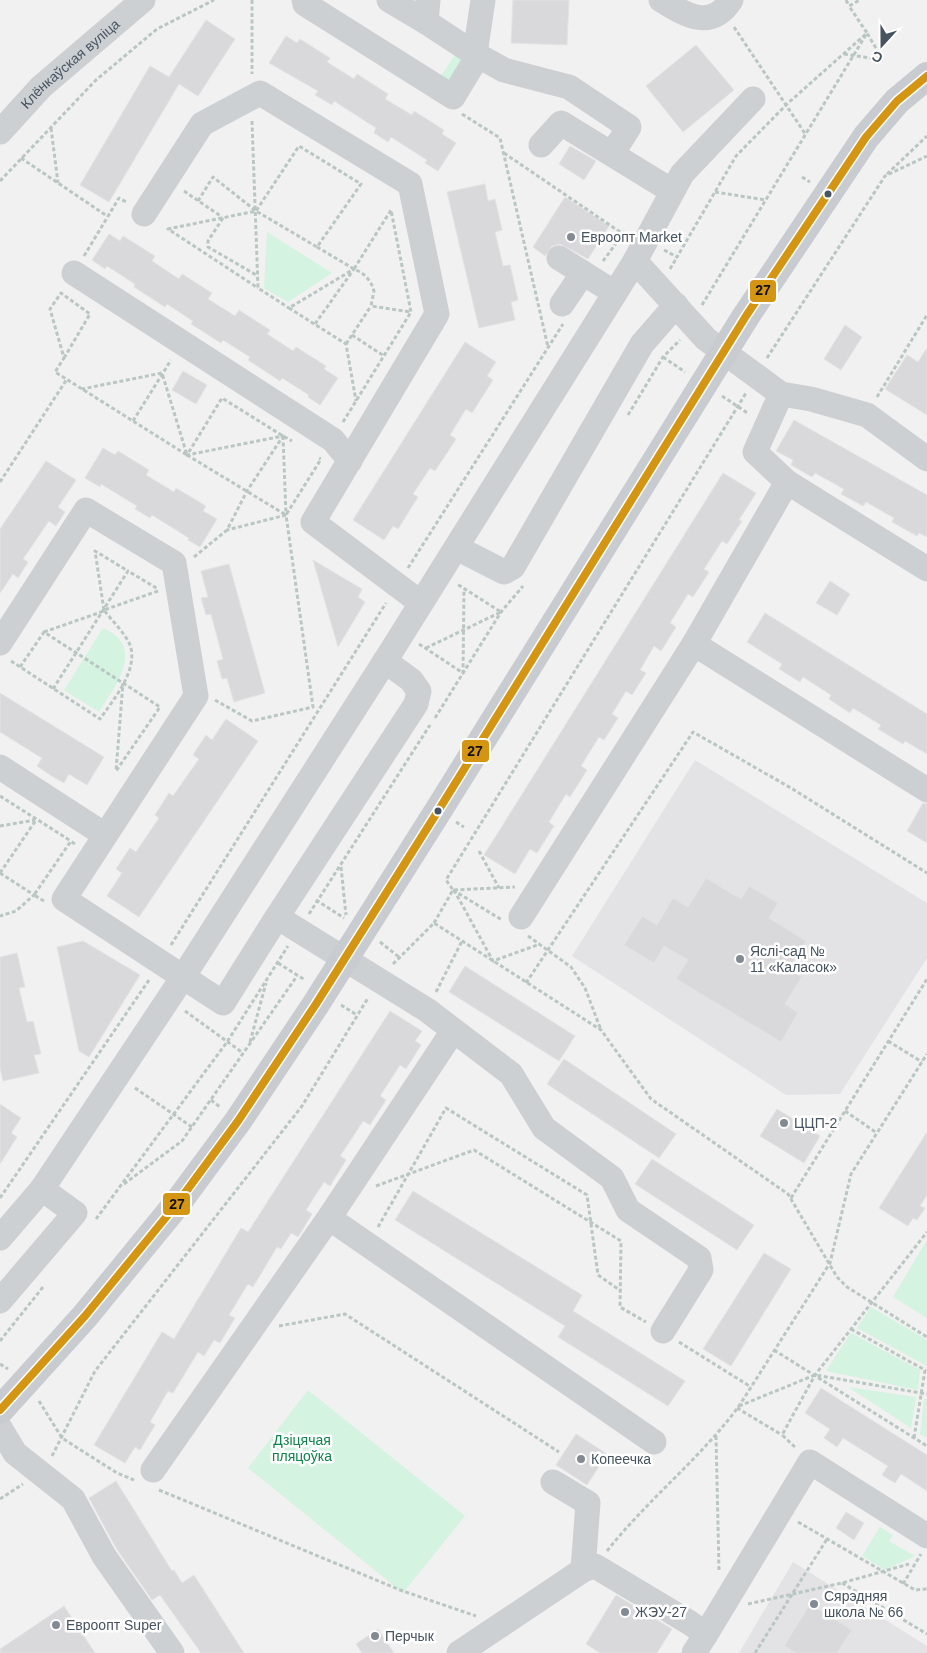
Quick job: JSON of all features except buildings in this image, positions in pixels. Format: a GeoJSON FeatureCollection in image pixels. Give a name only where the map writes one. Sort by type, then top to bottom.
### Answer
{"type":"FeatureCollection","features":[{"type":"Feature","properties":{"kind":"main road"},"geometry":{"type":"LineString","coordinates":[[0,1410],[85,1316],[176,1205],[238,1120],[344,959],[723,352],[866,137],[897,101],[927,76]]}},
{"type":"Feature","properties":{"kind":"street","name":"Клёнкаўская вуліца"},"geometry":{"type":"LineString","coordinates":[[0,132],[41,87],[143,0]]}},
{"type":"Feature","properties":{"kind":"street"},"geometry":{"type":"LineString","coordinates":[[304,0],[305,4],[453,97],[473,64],[482,0]]}},
{"type":"Feature","properties":{"kind":"street"},"geometry":{"type":"LineString","coordinates":[[388,0],[427,11],[475,54],[504,70],[569,87],[629,127],[612,154]]}},
{"type":"Feature","properties":{"kind":"street"},"geometry":{"type":"LineString","coordinates":[[661,0],[685,15],[708,19],[727,6]]}},
{"type":"Feature","properties":{"kind":"street"},"geometry":{"type":"LineString","coordinates":[[144,214],[202,124],[260,93],[410,184],[437,314],[313,522],[421,603]]}},
{"type":"Feature","properties":{"kind":"street"},"geometry":{"type":"LineString","coordinates":[[0,1238],[42,1189],[183,977],[457,548],[616,293],[682,174],[752,99]]}},
{"type":"Feature","properties":{"kind":"street"},"geometry":{"type":"LineString","coordinates":[[541,145],[561,123],[672,192]]}},
{"type":"Feature","properties":{"kind":"street"},"geometry":{"type":"LineString","coordinates":[[641,251],[676,305],[706,339],[723,352],[781,394],[811,399],[867,415],[927,459]]}},
{"type":"Feature","properties":{"kind":"street"},"geometry":{"type":"LineString","coordinates":[[559,258],[616,293]]}},
{"type":"Feature","properties":{"kind":"street"},"geometry":{"type":"LineString","coordinates":[[562,304],[587,276]]}},
{"type":"Feature","properties":{"kind":"street"},"geometry":{"type":"LineString","coordinates":[[67,283],[181,342],[327,449],[350,461]]}},
{"type":"Feature","properties":{"kind":"street"},"geometry":{"type":"LineString","coordinates":[[457,548],[504,572],[513,567],[642,344],[676,305]]}},
{"type":"Feature","properties":{"kind":"street"},"geometry":{"type":"LineString","coordinates":[[781,394],[755,452],[787,482],[927,569]]}},
{"type":"Feature","properties":{"kind":"street"},"geometry":{"type":"LineString","coordinates":[[521,917],[694,644],[787,482]]}},
{"type":"Feature","properties":{"kind":"street"},"geometry":{"type":"LineString","coordinates":[[3,650],[86,510],[174,563],[196,696],[64,899],[223,1003],[416,704],[419,691],[411,680],[385,661]]}},
{"type":"Feature","properties":{"kind":"street"},"geometry":{"type":"LineString","coordinates":[[694,644],[927,790]]}},
{"type":"Feature","properties":{"kind":"street"},"geometry":{"type":"LineString","coordinates":[[0,767],[105,834]]}},
{"type":"Feature","properties":{"kind":"street"},"geometry":{"type":"LineString","coordinates":[[277,917],[427,1010],[511,1074],[544,1128],[612,1178],[628,1210],[698,1258],[702,1270],[663,1331]]}},
{"type":"Feature","properties":{"kind":"street"},"geometry":{"type":"LineString","coordinates":[[147,1479],[336,1208],[453,1031]]}},
{"type":"Feature","properties":{"kind":"street"},"geometry":{"type":"LineString","coordinates":[[0,1301],[75,1213],[42,1189]]}},
{"type":"Feature","properties":{"kind":"street"},"geometry":{"type":"LineString","coordinates":[[336,1208],[367,1244],[654,1442]]}},
{"type":"Feature","properties":{"kind":"street"},"geometry":{"type":"LineString","coordinates":[[0,1428],[16,1453],[73,1499],[104,1556],[172,1653]]}},
{"type":"Feature","properties":{"kind":"street"},"geometry":{"type":"LineString","coordinates":[[700,1644],[810,1462],[925,1545]]}},
{"type":"Feature","properties":{"kind":"street"},"geometry":{"type":"LineString","coordinates":[[553,1482],[588,1504],[589,1568]]}},
{"type":"Feature","properties":{"kind":"street"},"geometry":{"type":"LineString","coordinates":[[459,1653],[589,1568]]}},
{"type":"Feature","properties":{"kind":"street"},"geometry":{"type":"LineString","coordinates":[[589,1568],[690,1623],[700,1644]]}},
{"type":"Feature","properties":{"kind":"path"},"geometry":{"type":"LineString","coordinates":[[0,181],[96,80],[157,29],[214,0]]}},
{"type":"Feature","properties":{"kind":"path"},"geometry":{"type":"LineString","coordinates":[[844,54],[883,60],[846,0]]}},
{"type":"Feature","properties":{"kind":"path"},"geometry":{"type":"LineString","coordinates":[[849,6],[860,0]]}},
{"type":"Feature","properties":{"kind":"path"},"geometry":{"type":"LineString","coordinates":[[727,6],[806,134]]}},
{"type":"Feature","properties":{"kind":"path"},"geometry":{"type":"LineString","coordinates":[[587,276],[628,227],[641,251],[677,257],[736,156],[787,104],[867,33]]}},
{"type":"Feature","properties":{"kind":"path"},"geometry":{"type":"LineString","coordinates":[[700,308],[867,33]]}},
{"type":"Feature","properties":{"kind":"path"},"geometry":{"type":"LineString","coordinates":[[459,112],[500,138],[548,347]]}},
{"type":"Feature","properties":{"kind":"path"},"geometry":{"type":"LineString","coordinates":[[50,128],[58,183]]}},
{"type":"Feature","properties":{"kind":"path"},"geometry":{"type":"LineString","coordinates":[[766,359],[885,176],[927,136]]}},
{"type":"Feature","properties":{"kind":"path"},"geometry":{"type":"LineString","coordinates":[[258,288],[256,211],[299,146],[360,184],[317,247]]}},
{"type":"Feature","properties":{"kind":"path"},"geometry":{"type":"LineString","coordinates":[[503,152],[623,234]]}},
{"type":"Feature","properties":{"kind":"path"},"geometry":{"type":"LineString","coordinates":[[885,176],[927,156]]}},
{"type":"Feature","properties":{"kind":"path"},"geometry":{"type":"LineString","coordinates":[[21,158],[107,216]]}},
{"type":"Feature","properties":{"kind":"path"},"geometry":{"type":"LineString","coordinates":[[198,201],[213,177],[256,211],[363,273],[372,285],[374,296],[371,306],[346,344],[356,401]]}},
{"type":"Feature","properties":{"kind":"path"},"geometry":{"type":"LineString","coordinates":[[184,191],[223,218]]}},
{"type":"Feature","properties":{"kind":"path"},"geometry":{"type":"LineString","coordinates":[[714,192],[766,200]]}},
{"type":"Feature","properties":{"kind":"path"},"geometry":{"type":"LineString","coordinates":[[64,358],[50,309],[119,198],[144,214]]}},
{"type":"Feature","properties":{"kind":"path"},"geometry":{"type":"LineString","coordinates":[[187,562],[228,530],[286,515],[411,312],[391,210],[315,324]]}},
{"type":"Feature","properties":{"kind":"path"},"geometry":{"type":"LineString","coordinates":[[256,211],[168,230],[346,344]]}},
{"type":"Feature","properties":{"kind":"path"},"geometry":{"type":"LineString","coordinates":[[223,218],[208,241],[208,246],[258,276]]}},
{"type":"Feature","properties":{"kind":"path"},"geometry":{"type":"LineString","coordinates":[[289,308],[354,268]]}},
{"type":"Feature","properties":{"kind":"path"},"geometry":{"type":"LineString","coordinates":[[67,283],[90,314],[55,372],[286,515]]}},
{"type":"Feature","properties":{"kind":"path"},"geometry":{"type":"LineString","coordinates":[[371,306],[411,312]]}},
{"type":"Feature","properties":{"kind":"path"},"geometry":{"type":"LineString","coordinates":[[867,415],[927,316]]}},
{"type":"Feature","properties":{"kind":"path"},"geometry":{"type":"LineString","coordinates":[[352,335],[384,356]]}},
{"type":"Feature","properties":{"kind":"path"},"geometry":{"type":"LineString","coordinates":[[663,358],[684,336]]}},
{"type":"Feature","properties":{"kind":"path"},"geometry":{"type":"LineString","coordinates":[[133,421],[181,342]]}},
{"type":"Feature","properties":{"kind":"path"},"geometry":{"type":"LineString","coordinates":[[82,389],[162,373]]}},
{"type":"Feature","properties":{"kind":"path"},"geometry":{"type":"LineString","coordinates":[[162,373],[187,454]]}},
{"type":"Feature","properties":{"kind":"path"},"geometry":{"type":"LineString","coordinates":[[0,482],[67,380]]}},
{"type":"Feature","properties":{"kind":"path"},"geometry":{"type":"LineString","coordinates":[[493,961],[446,880],[750,388]]}},
{"type":"Feature","properties":{"kind":"path"},"geometry":{"type":"LineString","coordinates":[[722,396],[766,425]]}},
{"type":"Feature","properties":{"kind":"path"},"geometry":{"type":"LineString","coordinates":[[187,454],[222,398],[298,445]]}},
{"type":"Feature","properties":{"kind":"path"},"geometry":{"type":"LineString","coordinates":[[187,454],[283,436]]}},
{"type":"Feature","properties":{"kind":"path"},"geometry":{"type":"LineString","coordinates":[[228,530],[247,492],[283,436]]}},
{"type":"Feature","properties":{"kind":"path"},"geometry":{"type":"LineString","coordinates":[[210,697],[252,721],[313,706],[286,515],[283,436]]}},
{"type":"Feature","properties":{"kind":"path"},"geometry":{"type":"LineString","coordinates":[[313,454],[327,449]]}},
{"type":"Feature","properties":{"kind":"path"},"geometry":{"type":"LineString","coordinates":[[3,650],[20,667],[100,720],[123,683],[131,660],[130,646],[104,610],[95,551],[160,590],[104,610],[44,632],[20,667]]}},
{"type":"Feature","properties":{"kind":"path"},"geometry":{"type":"LineString","coordinates":[[414,558],[501,612],[425,648]]}},
{"type":"Feature","properties":{"kind":"path"},"geometry":{"type":"LineString","coordinates":[[53,689],[128,571]]}},
{"type":"Feature","properties":{"kind":"path"},"geometry":{"type":"LineString","coordinates":[[378,617],[463,673],[464,588]]}},
{"type":"Feature","properties":{"kind":"path"},"geometry":{"type":"LineString","coordinates":[[44,632],[77,653],[160,707],[116,771],[123,683]]}},
{"type":"Feature","properties":{"kind":"path"},"geometry":{"type":"LineString","coordinates":[[526,982],[693,732],[791,788],[927,873]]}},
{"type":"Feature","properties":{"kind":"path"},"geometry":{"type":"LineString","coordinates":[[0,796],[71,841]]}},
{"type":"Feature","properties":{"kind":"path"},"geometry":{"type":"LineString","coordinates":[[0,826],[36,820]]}},
{"type":"Feature","properties":{"kind":"path"},"geometry":{"type":"LineString","coordinates":[[0,916],[16,911],[34,895],[0,873],[36,820]]}},
{"type":"Feature","properties":{"kind":"path"},"geometry":{"type":"LineString","coordinates":[[480,850],[499,888]]}},
{"type":"Feature","properties":{"kind":"path"},"geometry":{"type":"LineString","coordinates":[[341,867],[347,920]]}},
{"type":"Feature","properties":{"kind":"path"},"geometry":{"type":"LineString","coordinates":[[453,890],[516,886],[538,890]]}},
{"type":"Feature","properties":{"kind":"path"},"geometry":{"type":"LineString","coordinates":[[389,968],[434,923],[453,890]]}},
{"type":"Feature","properties":{"kind":"path"},"geometry":{"type":"LineString","coordinates":[[434,923],[601,1030]]}},
{"type":"Feature","properties":{"kind":"path"},"geometry":{"type":"LineString","coordinates":[[378,940],[399,957]]}},
{"type":"Feature","properties":{"kind":"path"},"geometry":{"type":"LineString","coordinates":[[427,1010],[462,941]]}},
{"type":"Feature","properties":{"kind":"path"},"geometry":{"type":"LineString","coordinates":[[493,961],[540,944]]}},
{"type":"Feature","properties":{"kind":"path"},"geometry":{"type":"LineString","coordinates":[[548,949],[572,967],[585,988],[601,1030],[651,1099],[788,1194],[837,1277],[847,1288],[927,1337]]}},
{"type":"Feature","properties":{"kind":"path"},"geometry":{"type":"LineString","coordinates":[[278,963],[307,982]]}},
{"type":"Feature","properties":{"kind":"path"},"geometry":{"type":"LineString","coordinates":[[120,1188],[182,1141],[298,976]]}},
{"type":"Feature","properties":{"kind":"path"},"geometry":{"type":"LineString","coordinates":[[249,1045],[267,979]]}},
{"type":"Feature","properties":{"kind":"path"},"geometry":{"type":"LineString","coordinates":[[791,1198],[927,979]]}},
{"type":"Feature","properties":{"kind":"path"},"geometry":{"type":"LineString","coordinates":[[147,983],[244,1053]]}},
{"type":"Feature","properties":{"kind":"path"},"geometry":{"type":"LineString","coordinates":[[0,1499],[46,1468],[94,1371],[302,1106],[369,995]]}},
{"type":"Feature","properties":{"kind":"path"},"geometry":{"type":"LineString","coordinates":[[339,1003],[357,1016]]}},
{"type":"Feature","properties":{"kind":"path"},"geometry":{"type":"LineString","coordinates":[[888,1041],[922,1062]]}},
{"type":"Feature","properties":{"kind":"path"},"geometry":{"type":"LineString","coordinates":[[589,1568],[624,1529],[716,1436],[738,1407],[830,1263],[851,1174],[927,1054]]}},
{"type":"Feature","properties":{"kind":"path"},"geometry":{"type":"LineString","coordinates":[[85,1073],[117,1076],[192,1127]]}},
{"type":"Feature","properties":{"kind":"path"},"geometry":{"type":"LineString","coordinates":[[367,1244],[446,1108],[587,1195],[598,1275],[621,1291]]}},
{"type":"Feature","properties":{"kind":"path"},"geometry":{"type":"LineString","coordinates":[[845,1111],[877,1133]]}},
{"type":"Feature","properties":{"kind":"path"},"geometry":{"type":"LineString","coordinates":[[336,1208],[408,1174],[474,1150],[622,1241],[620,1307],[663,1331],[751,1387]]}},
{"type":"Feature","properties":{"kind":"path"},"geometry":{"type":"LineString","coordinates":[[782,1435],[815,1375],[927,1232]]}},
{"type":"Feature","properties":{"kind":"path"},"geometry":{"type":"LineString","coordinates":[[250,1332],[345,1314],[559,1452]]}},
{"type":"Feature","properties":{"kind":"path"},"geometry":{"type":"LineString","coordinates":[[851,1329],[926,1370],[920,1394],[914,1438]]}},
{"type":"Feature","properties":{"kind":"path"},"geometry":{"type":"LineString","coordinates":[[774,1350],[927,1446]]}},
{"type":"Feature","properties":{"kind":"path"},"geometry":{"type":"LineString","coordinates":[[738,1407],[815,1375],[927,1394]]}},
{"type":"Feature","properties":{"kind":"path"},"geometry":{"type":"LineString","coordinates":[[39,1401],[62,1438],[117,1473],[147,1479],[400,1590],[503,1625]]}},
{"type":"Feature","properties":{"kind":"path"},"geometry":{"type":"LineString","coordinates":[[738,1407],[782,1435],[810,1462]]}},
{"type":"Feature","properties":{"kind":"path"},"geometry":{"type":"LineString","coordinates":[[716,1436],[719,1572]]}},
{"type":"Feature","properties":{"kind":"path"},"geometry":{"type":"LineString","coordinates":[[780,1512],[903,1584],[915,1590],[927,1588]]}},
{"type":"Feature","properties":{"kind":"path"},"geometry":{"type":"LineString","coordinates":[[755,1653],[827,1539]]}},
{"type":"Feature","properties":{"kind":"path"},"geometry":{"type":"LineString","coordinates":[[903,1584],[925,1545]]}},
{"type":"Feature","properties":{"kind":"path"},"geometry":{"type":"LineString","coordinates":[[720,1611],[842,1583],[909,1564]]}},
{"type":"Feature","properties":{"kind":"path"},"geometry":{"type":"LineString","coordinates":[[842,1583],[927,1634]]}},
{"type":"Feature","properties":{"kind":"shaded area"},"geometry":{"type":"Polygon","coordinates":[[[695,760],[927,903],[927,958],[840,1094],[786,1095],[572,956],[695,760]]]}},
{"type":"Feature","properties":{"kind":"shaded area","name":"Сярэдняя школа № 66"},"geometry":{"type":"Polygon","coordinates":[[[793,1562],[927,1646],[927,1653],[739,1653],[793,1562]]]}},
{"type":"Feature","properties":{"kind":"green space"},"geometry":{"type":"Polygon","coordinates":[[[456,53],[462,61],[450,81],[439,79],[456,53]]]}},
{"type":"Feature","properties":{"kind":"green space"},"geometry":{"type":"Polygon","coordinates":[[[267,232],[332,273],[288,302],[264,288],[267,232]]]}},
{"type":"Feature","properties":{"kind":"green space"},"geometry":{"type":"Polygon","coordinates":[[[103,628],[116,636],[123,646],[125,656],[124,668],[119,679],[99,712],[64,690],[103,628]]]}},
{"type":"Feature","properties":{"kind":"green space"},"geometry":{"type":"Polygon","coordinates":[[[927,1240],[927,1318],[893,1297],[927,1240]]]}},
{"type":"Feature","properties":{"kind":"green space"},"geometry":{"type":"Polygon","coordinates":[[[871,1307],[927,1340],[927,1366],[857,1328],[871,1307]]]}},
{"type":"Feature","properties":{"kind":"green space"},"geometry":{"type":"Polygon","coordinates":[[[851,1333],[920,1370],[918,1390],[826,1371],[851,1333]]]}},
{"type":"Feature","properties":{"kind":"green space"},"geometry":{"type":"Polygon","coordinates":[[[848,1387],[916,1397],[911,1428],[848,1387]]]}},
{"type":"Feature","properties":{"kind":"green space","name":"Дзіцячая пляцоўка"},"geometry":{"type":"Polygon","coordinates":[[[308,1390],[465,1516],[403,1593],[248,1468],[308,1390]]]}},
{"type":"Feature","properties":{"kind":"green space"},"geometry":{"type":"Polygon","coordinates":[[[924,1399],[927,1399],[927,1437],[920,1434],[924,1399]]]}},
{"type":"Feature","properties":{"kind":"green space"},"geometry":{"type":"Polygon","coordinates":[[[880,1527],[893,1535],[889,1541],[915,1556],[885,1570],[862,1556],[880,1527]]]}},
{"type":"Feature","properties":{"kind":"transit line","name":"27"},"geometry":{"type":"LineString","coordinates":[[0,1410],[85,1316],[176,1205],[238,1121],[316,1004],[438,811],[746,316],[866,137],[897,101],[927,76]]}},
{"type":"Feature","properties":{"kind":"place","name":"Евроопт Market"},"geometry":{"type":"Point","coordinates":[571,237]}},
{"type":"Feature","properties":{"kind":"place","name":"Яслі-сад № 11 «Каласок»"},"geometry":{"type":"Point","coordinates":[740,959]}},
{"type":"Feature","properties":{"kind":"place","name":"ЦЦП-2"},"geometry":{"type":"Point","coordinates":[784,1123]}},
{"type":"Feature","properties":{"kind":"place","name":"Копеечка"},"geometry":{"type":"Point","coordinates":[581,1459]}},
{"type":"Feature","properties":{"kind":"place","name":"Сярэдняя школа № 66"},"geometry":{"type":"Point","coordinates":[814,1604]}},
{"type":"Feature","properties":{"kind":"place","name":"ЖЭУ-27"},"geometry":{"type":"Point","coordinates":[625,1612]}},
{"type":"Feature","properties":{"kind":"place","name":"Евроопт Super"},"geometry":{"type":"Point","coordinates":[56,1625]}},
{"type":"Feature","properties":{"kind":"place","name":"Перчык"},"geometry":{"type":"Point","coordinates":[375,1636]}}]}
